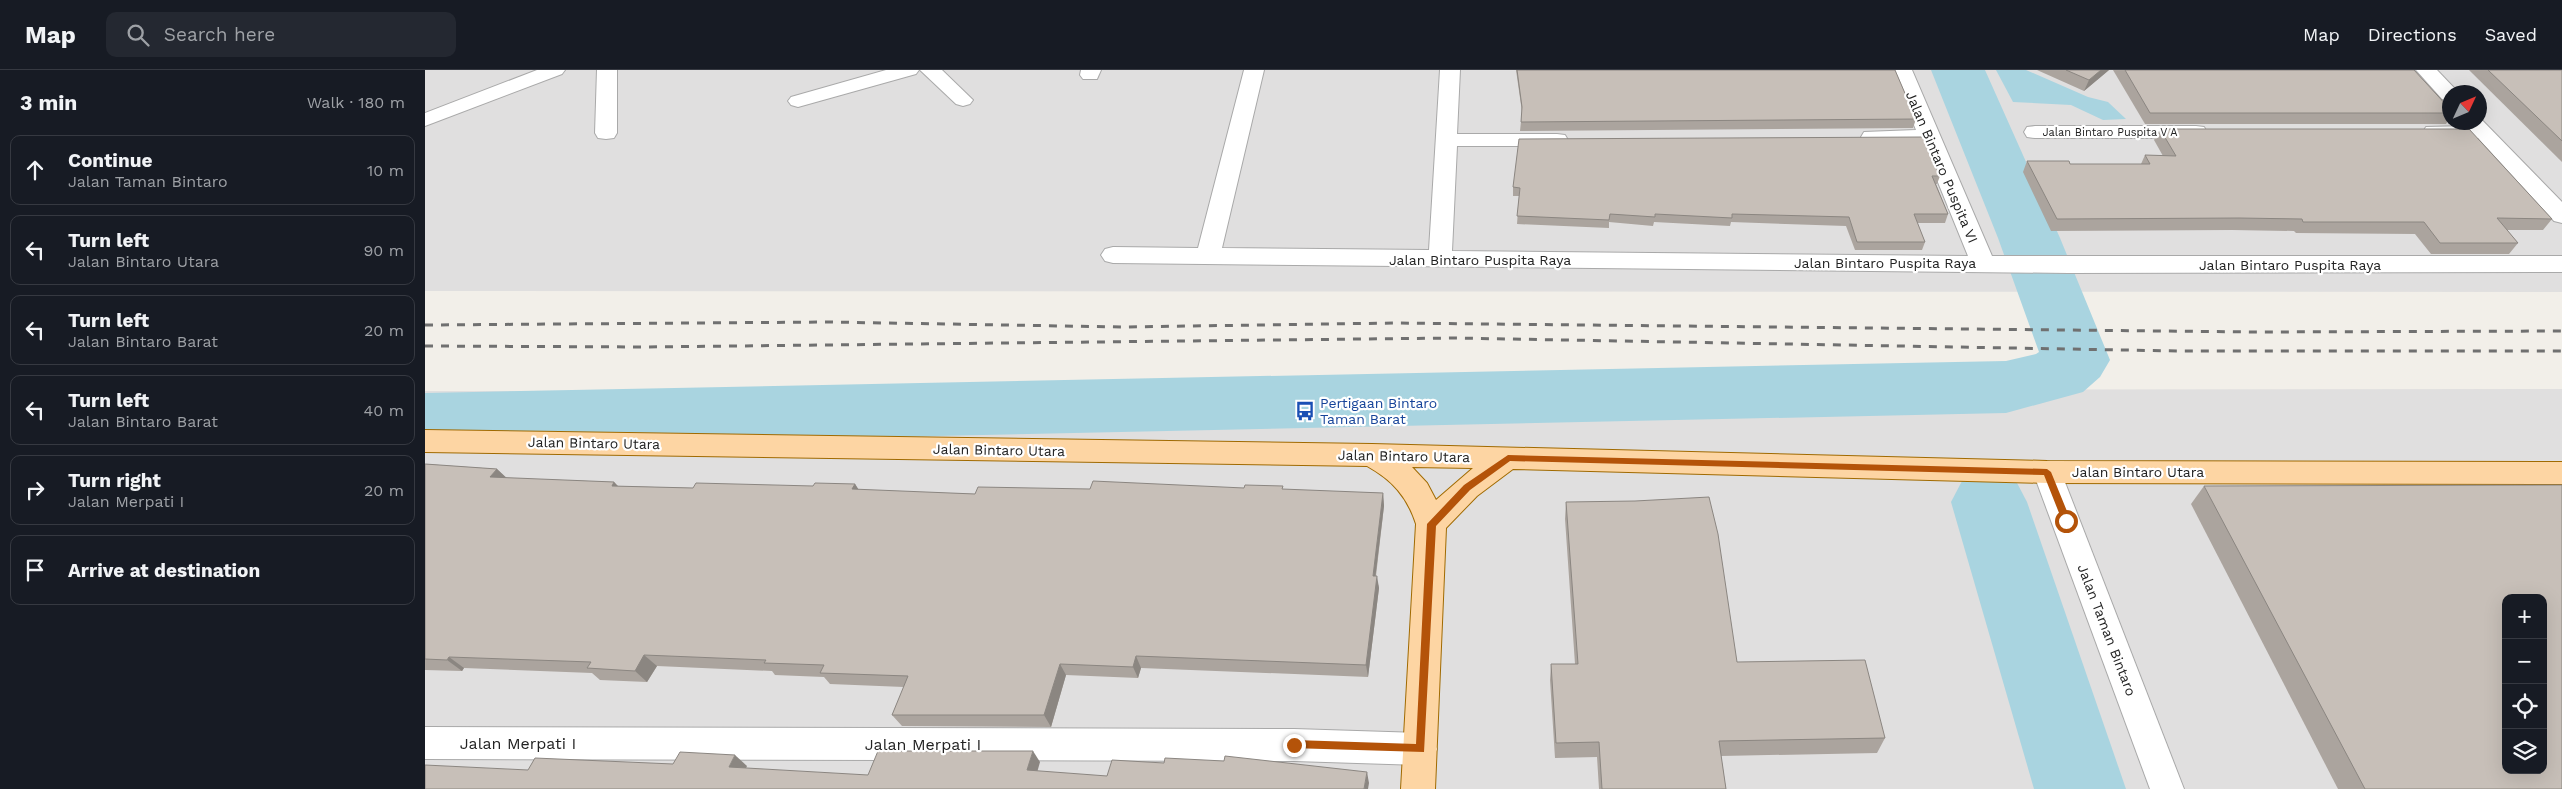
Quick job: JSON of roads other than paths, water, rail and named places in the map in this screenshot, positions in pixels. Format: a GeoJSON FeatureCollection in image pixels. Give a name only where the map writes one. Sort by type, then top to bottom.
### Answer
{"type":"FeatureCollection","features":[{"type":"Feature","properties":{"kind":"main road","name":"Jalan Bintaro Utara"},"geometry":{"type":"LineString","coordinates":[[425,441],[1372,455],[2047,472],[2562,473]]}},
{"type":"Feature","properties":{"kind":"main road"},"geometry":{"type":"LineString","coordinates":[[1372,455],[1394,467],[1412,483],[1424,502],[1431,524],[1418,789]]}},
{"type":"Feature","properties":{"kind":"main road"},"geometry":{"type":"LineString","coordinates":[[1431,524],[1467,488],[1508,458]]}},
{"type":"Feature","properties":{"kind":"street"},"geometry":{"type":"LineString","coordinates":[[425,120],[555,70]]}},
{"type":"Feature","properties":{"kind":"street"},"geometry":{"type":"LineString","coordinates":[[606,133],[607,70]]}},
{"type":"Feature","properties":{"kind":"street"},"geometry":{"type":"LineString","coordinates":[[798,101],[909,70]]}},
{"type":"Feature","properties":{"kind":"street"},"geometry":{"type":"LineString","coordinates":[[942,70],[963,100]]}},
{"type":"Feature","properties":{"kind":"street"},"geometry":{"type":"LineString","coordinates":[[1208,257],[1254,70]]}},
{"type":"Feature","properties":{"kind":"street"},"geometry":{"type":"LineString","coordinates":[[1441,260],[1450,70]]}},
{"type":"Feature","properties":{"kind":"street","name":"Jalan Bintaro Puspita VI"},"geometry":{"type":"LineString","coordinates":[[1902,70],[1928,136],[1983,263]]}},
{"type":"Feature","properties":{"kind":"street"},"geometry":{"type":"LineString","coordinates":[[2427,70],[2442,87]]}},
{"type":"Feature","properties":{"kind":"street"},"geometry":{"type":"LineString","coordinates":[[2415,132],[2442,130]]}},
{"type":"Feature","properties":{"kind":"street"},"geometry":{"type":"LineString","coordinates":[[2482,130],[2562,216]]}},
{"type":"Feature","properties":{"kind":"street","name":"Jalan Bintaro Puspita V A"},"geometry":{"type":"LineString","coordinates":[[2035,132],[2219,132]]}},
{"type":"Feature","properties":{"kind":"street"},"geometry":{"type":"LineString","coordinates":[[1849,137],[1928,136]]}},
{"type":"Feature","properties":{"kind":"street"},"geometry":{"type":"LineString","coordinates":[[1447,140],[1573,140]]}},
{"type":"Feature","properties":{"kind":"street","name":"Jalan Bintaro Puspita Raya"},"geometry":{"type":"LineString","coordinates":[[1113,255],[1441,260],[2069,265],[2562,264]]}},
{"type":"Feature","properties":{"kind":"street","name":"Jalan Taman Bintaro"},"geometry":{"type":"LineString","coordinates":[[2047,472],[2167,789]]}},
{"type":"Feature","properties":{"kind":"street","name":"Jalan Merpati I"},"geometry":{"type":"LineString","coordinates":[[425,743],[1294,745],[1420,748]]}},
{"type":"Feature","properties":{"kind":"water"},"geometry":{"type":"Polygon","coordinates":[[[1996,70],[2026,70],[2088,97],[2108,102],[2126,119],[2103,120],[2071,105],[2013,102],[1996,70]]]}},
{"type":"Feature","properties":{"kind":"waterway"},"geometry":{"type":"LineString","coordinates":[[425,420],[2006,387],[2058,374],[2076,360],[2029,238],[1958,70]]}},
{"type":"Feature","properties":{"kind":"waterway"},"geometry":{"type":"LineString","coordinates":[[1989,502],[2080,789]]}},
{"type":"Feature","properties":{"kind":"railway"},"geometry":{"type":"LineString","coordinates":[[425,325],[828,322],[1123,327],[1395,323],[2255,332],[2562,331]]}},
{"type":"Feature","properties":{"kind":"railway"},"geometry":{"type":"LineString","coordinates":[[425,346],[645,347],[1453,338],[2178,351],[2562,351]]}},
{"type":"Feature","properties":{"kind":"place","name":"Pertigaan Bintaro Taman Barat"},"geometry":{"type":"Point","coordinates":[1305,411]}}]}
